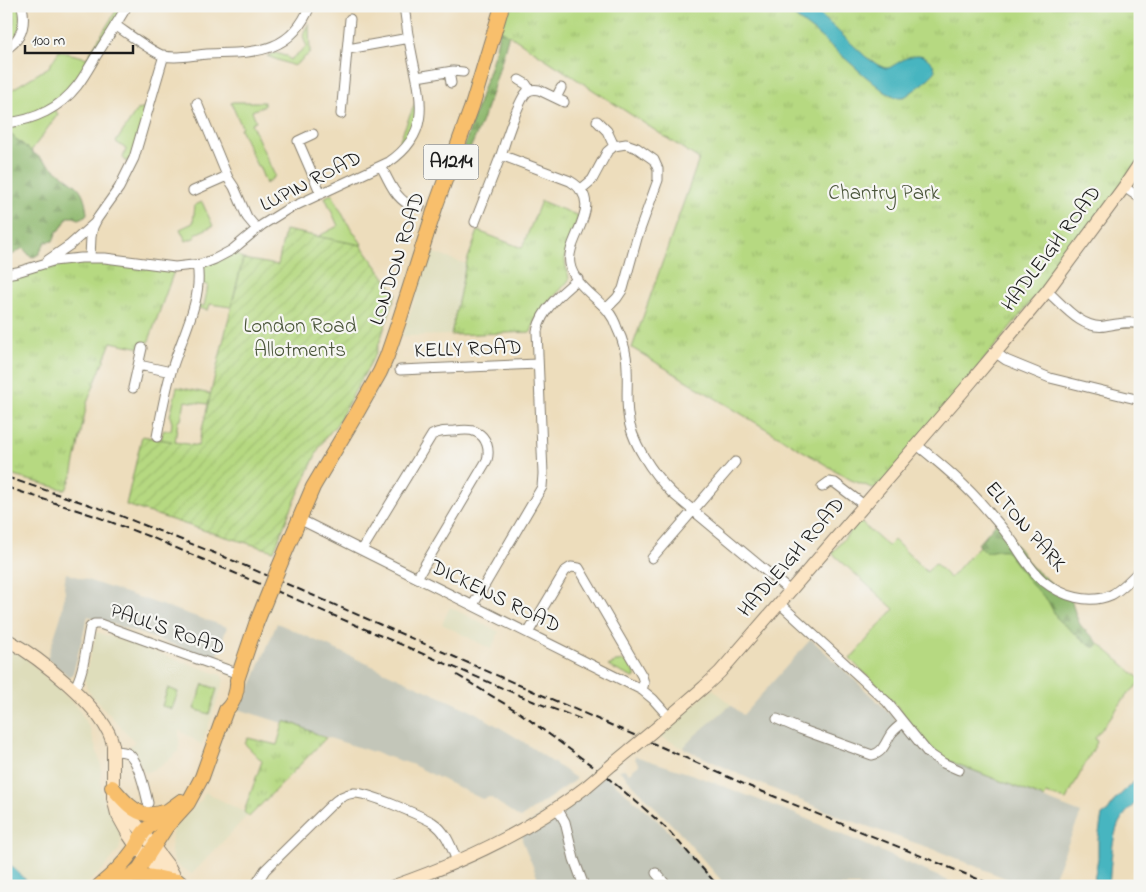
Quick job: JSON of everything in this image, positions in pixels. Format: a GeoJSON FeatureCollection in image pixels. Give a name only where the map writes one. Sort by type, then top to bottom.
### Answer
{"type":"FeatureCollection","features":[{"type":"Feature","properties":{"kind":"main road","name":"LONDON ROAD"},"geometry":{"type":"LineString","coordinates":[[116,886],[139,869],[171,820],[188,803],[202,778],[226,710],[224,703],[230,684],[238,677],[256,624],[312,488],[358,411],[387,356],[436,205],[472,106],[502,6]]}},
{"type":"Feature","properties":{"kind":"main road","name":"LONDON ROAD"},"geometry":{"type":"LineString","coordinates":[[98,886],[123,864],[143,833],[167,811],[195,790]]}},
{"type":"Feature","properties":{"kind":"main road"},"geometry":{"type":"LineString","coordinates":[[113,791],[139,812],[149,814],[167,811]]}},
{"type":"Feature","properties":{"kind":"main road"},"geometry":{"type":"LineString","coordinates":[[129,877],[142,875],[183,884]]}},
{"type":"Feature","properties":{"kind":"street"},"geometry":{"type":"LineString","coordinates":[[6,49],[16,40],[21,32],[24,17],[22,6]]}},
{"type":"Feature","properties":{"kind":"street"},"geometry":{"type":"LineString","coordinates":[[6,123],[40,114],[53,108],[63,100],[76,87],[127,6]]}},
{"type":"Feature","properties":{"kind":"street"},"geometry":{"type":"LineString","coordinates":[[115,25],[164,56],[253,52],[268,48],[285,40],[297,28],[310,6]]}},
{"type":"Feature","properties":{"kind":"street","name":"LUPIN ROAD"},"geometry":{"type":"LineString","coordinates":[[38,265],[90,257],[175,267],[197,265],[211,261],[232,250],[257,229],[286,210],[393,160],[411,141],[417,130],[421,106],[404,6]]}},
{"type":"Feature","properties":{"kind":"street"},"geometry":{"type":"LineString","coordinates":[[341,114],[350,19]]}},
{"type":"Feature","properties":{"kind":"street"},"geometry":{"type":"LineString","coordinates":[[348,49],[409,38]]}},
{"type":"Feature","properties":{"kind":"street"},"geometry":{"type":"LineString","coordinates":[[6,274],[26,270],[38,265],[63,250],[95,223],[119,188],[134,158],[164,56]]}},
{"type":"Feature","properties":{"kind":"street"},"geometry":{"type":"LineString","coordinates":[[417,77],[449,72],[463,72]]}},
{"type":"Feature","properties":{"kind":"street"},"geometry":{"type":"LineString","coordinates":[[449,72],[451,83]]}},
{"type":"Feature","properties":{"kind":"street"},"geometry":{"type":"LineString","coordinates":[[519,80],[526,84],[530,90]]}},
{"type":"Feature","properties":{"kind":"street"},"geometry":{"type":"LineString","coordinates":[[475,222],[520,103],[530,90],[537,89],[560,100],[561,88]]}},
{"type":"Feature","properties":{"kind":"street"},"geometry":{"type":"LineString","coordinates":[[197,104],[227,176],[248,218],[257,229]]}},
{"type":"Feature","properties":{"kind":"street"},"geometry":{"type":"LineString","coordinates":[[597,121],[607,132],[614,146]]}},
{"type":"Feature","properties":{"kind":"street"},"geometry":{"type":"LineString","coordinates":[[313,134],[298,141],[322,194]]}},
{"type":"Feature","properties":{"kind":"street"},"geometry":{"type":"LineString","coordinates":[[580,190],[592,180],[607,152],[614,146],[630,145],[649,155],[655,161],[658,169],[658,180],[637,238],[623,289],[606,309]]}},
{"type":"Feature","properties":{"kind":"street"},"geometry":{"type":"LineString","coordinates":[[501,155],[570,181],[580,190],[584,198],[585,214],[569,256],[571,268],[578,280],[606,309],[616,325],[625,351],[629,422],[648,464],[672,493],[790,591]]}},
{"type":"Feature","properties":{"kind":"street","name":"HADLEIGH ROAD"},"geometry":{"type":"LineString","coordinates":[[394,886],[494,844],[557,808],[586,787],[715,677],[996,353],[1047,291],[1124,188],[1140,163]]}},
{"type":"Feature","properties":{"kind":"street"},"geometry":{"type":"LineString","coordinates":[[381,166],[397,193],[407,203],[420,207]]}},
{"type":"Feature","properties":{"kind":"street"},"geometry":{"type":"LineString","coordinates":[[193,191],[227,176]]}},
{"type":"Feature","properties":{"kind":"street"},"geometry":{"type":"LineString","coordinates":[[1124,188],[1140,198]]}},
{"type":"Feature","properties":{"kind":"street"},"geometry":{"type":"LineString","coordinates":[[90,257],[91,237],[95,223]]}},
{"type":"Feature","properties":{"kind":"street"},"geometry":{"type":"LineString","coordinates":[[158,437],[162,408],[171,372],[189,320],[199,280],[197,265]]}},
{"type":"Feature","properties":{"kind":"street","name":"KELLY ROAD"},"geometry":{"type":"LineString","coordinates":[[473,605],[542,487],[543,474],[536,336],[541,318],[556,300],[578,280]]}},
{"type":"Feature","properties":{"kind":"street"},"geometry":{"type":"LineString","coordinates":[[1047,291],[1071,313],[1089,325],[1103,327],[1127,322],[1140,324]]}},
{"type":"Feature","properties":{"kind":"street"},"geometry":{"type":"LineString","coordinates":[[132,388],[142,348]]}},
{"type":"Feature","properties":{"kind":"street"},"geometry":{"type":"LineString","coordinates":[[996,353],[1006,360],[1050,378],[1140,400]]}},
{"type":"Feature","properties":{"kind":"street","name":"KELLY ROAD"},"geometry":{"type":"LineString","coordinates":[[400,370],[538,364]]}},
{"type":"Feature","properties":{"kind":"street"},"geometry":{"type":"LineString","coordinates":[[138,365],[171,372]]}},
{"type":"Feature","properties":{"kind":"street"},"geometry":{"type":"LineString","coordinates":[[362,550],[430,437],[434,433],[441,432],[465,430],[476,432],[486,442],[488,449],[487,460],[418,578]]}},
{"type":"Feature","properties":{"kind":"street","name":"ELTON PARK"},"geometry":{"type":"LineString","coordinates":[[917,445],[964,484],[1043,581],[1061,592],[1076,598],[1094,600],[1112,595],[1140,570]]}},
{"type":"Feature","properties":{"kind":"street"},"geometry":{"type":"LineString","coordinates":[[652,558],[736,462]]}},
{"type":"Feature","properties":{"kind":"street"},"geometry":{"type":"LineString","coordinates":[[822,487],[828,482],[835,482],[864,506]]}},
{"type":"Feature","properties":{"kind":"street","name":"DICKENS ROAD"},"geometry":{"type":"LineString","coordinates":[[299,519],[642,690],[669,717]]}},
{"type":"Feature","properties":{"kind":"street"},"geometry":{"type":"LineString","coordinates":[[528,633],[565,571],[571,568],[579,568],[642,676],[644,683],[642,690]]}},
{"type":"Feature","properties":{"kind":"street"},"geometry":{"type":"LineString","coordinates":[[780,603],[881,696],[928,753],[943,763],[959,770]]}},
{"type":"Feature","properties":{"kind":"street","name":"PAUL'S ROAD"},"geometry":{"type":"LineString","coordinates":[[73,690],[80,677],[90,627],[96,624],[238,677]]}},
{"type":"Feature","properties":{"kind":"street"},"geometry":{"type":"LineString","coordinates":[[6,639],[41,661],[87,703],[103,723],[112,741],[112,798],[117,814],[136,846],[150,852]]}},
{"type":"Feature","properties":{"kind":"street"},"geometry":{"type":"LineString","coordinates":[[777,718],[872,755],[882,750],[891,734],[903,723]]}},
{"type":"Feature","properties":{"kind":"street"},"geometry":{"type":"LineString","coordinates":[[113,751],[127,752],[130,755],[139,771],[148,803]]}},
{"type":"Feature","properties":{"kind":"street"},"geometry":{"type":"LineString","coordinates":[[113,791],[121,806],[143,833],[157,870],[183,884]]}},
{"type":"Feature","properties":{"kind":"street"},"geometry":{"type":"LineString","coordinates":[[258,884],[265,870],[336,800],[355,793],[370,796],[432,822],[446,836],[457,860]]}},
{"type":"Feature","properties":{"kind":"street"},"geometry":{"type":"LineString","coordinates":[[557,808],[565,822],[574,859],[584,886]]}},
{"type":"Feature","properties":{"kind":"street"},"geometry":{"type":"LineString","coordinates":[[656,873],[667,886]]}},
{"type":"Feature","properties":{"kind":"shaded area"},"geometry":{"type":"Polygon","coordinates":[[[431,252],[466,264],[451,335],[402,336],[431,252]]]}},
{"type":"Feature","properties":{"kind":"shaded area"},"geometry":{"type":"Polygon","coordinates":[[[66,573],[227,627],[216,659],[88,616],[73,673],[70,677],[47,659],[61,616],[66,573]]]}},
{"type":"Feature","properties":{"kind":"shaded area"},"geometry":{"type":"Polygon","coordinates":[[[450,607],[499,632],[491,649],[442,624],[450,607]]]}},
{"type":"Feature","properties":{"kind":"shaded area"},"geometry":{"type":"Polygon","coordinates":[[[277,623],[476,713],[522,741],[577,779],[520,818],[490,797],[482,799],[411,764],[235,708],[247,696],[277,623]]]}},
{"type":"Feature","properties":{"kind":"shaded area"},"geometry":{"type":"Polygon","coordinates":[[[97,632],[221,675],[224,680],[202,745],[179,730],[179,751],[161,766],[145,773],[129,746],[135,742],[88,691],[84,679],[97,632]]]}},
{"type":"Feature","properties":{"kind":"shaded area"},"geometry":{"type":"Polygon","coordinates":[[[811,639],[896,721],[908,721],[931,748],[949,761],[1081,813],[1050,886],[1025,886],[933,849],[843,818],[754,781],[683,748],[694,736],[731,705],[743,715],[811,639]]]}},
{"type":"Feature","properties":{"kind":"shaded area"},"geometry":{"type":"Polygon","coordinates":[[[6,648],[25,658],[78,708],[90,729],[101,765],[102,793],[120,833],[121,841],[119,850],[85,886],[32,886],[6,861],[6,648]]]}},
{"type":"Feature","properties":{"kind":"shaded area"},"geometry":{"type":"Polygon","coordinates":[[[713,689],[731,705],[694,736],[683,748],[659,736],[666,729],[713,689]]]}},
{"type":"Feature","properties":{"kind":"shaded area"},"geometry":{"type":"Polygon","coordinates":[[[635,756],[694,775],[793,813],[960,886],[726,886],[679,832],[619,770],[624,769],[629,773],[639,765],[635,756]]]}},
{"type":"Feature","properties":{"kind":"shaded area"},"geometry":{"type":"Polygon","coordinates":[[[602,773],[668,830],[718,886],[545,886],[542,880],[539,881],[522,840],[523,828],[602,773]]]}},
{"type":"Feature","properties":{"kind":"shaded area"},"geometry":{"type":"Polygon","coordinates":[[[205,792],[244,812],[247,816],[192,874],[178,866],[174,861],[171,852],[172,834],[173,830],[202,799],[205,792]]]}},
{"type":"Feature","properties":{"kind":"green space"},"geometry":{"type":"Polygon","coordinates":[[[12,6],[22,6],[24,23],[6,49],[6,37],[13,23],[12,6]]]}},
{"type":"Feature","properties":{"kind":"green space"},"geometry":{"type":"Polygon","coordinates":[[[119,6],[127,6],[81,81],[53,108],[58,114],[31,151],[6,131],[6,93],[49,67],[59,51],[87,58],[119,6]]]}},
{"type":"Feature","properties":{"kind":"green space","name":"Chantry Park"},"geometry":{"type":"Polygon","coordinates":[[[502,6],[1140,6],[1140,163],[1124,187],[878,490],[851,480],[632,348],[699,159],[495,26],[502,6]]]}},
{"type":"Feature","properties":{"kind":"green space"},"geometry":{"type":"Polygon","coordinates":[[[512,22],[483,118],[458,172],[456,171],[495,52],[501,24],[512,22]]]}},
{"type":"Feature","properties":{"kind":"green space"},"geometry":{"type":"Polygon","coordinates":[[[309,23],[310,53],[294,66],[267,56],[276,53],[286,55],[290,60],[307,46],[304,34],[309,23]]]}},
{"type":"Feature","properties":{"kind":"green space"},"geometry":{"type":"Polygon","coordinates":[[[416,101],[418,114],[408,141],[386,159],[398,144],[416,101]]]}},
{"type":"Feature","properties":{"kind":"green space"},"geometry":{"type":"Polygon","coordinates":[[[232,102],[264,102],[264,106],[252,111],[256,121],[251,123],[275,176],[266,184],[240,128],[242,127],[232,102]]]}},
{"type":"Feature","properties":{"kind":"green space"},"geometry":{"type":"Polygon","coordinates":[[[148,108],[136,152],[127,162],[123,158],[126,149],[116,142],[137,110],[148,108]]]}},
{"type":"Feature","properties":{"kind":"green space"},"geometry":{"type":"Polygon","coordinates":[[[6,131],[77,186],[85,202],[87,214],[79,219],[68,217],[60,230],[57,231],[53,241],[45,242],[39,254],[34,257],[30,256],[23,248],[13,255],[6,257],[6,131]]]}},
{"type":"Feature","properties":{"kind":"green space"},"geometry":{"type":"Polygon","coordinates":[[[332,194],[361,245],[317,237],[338,226],[325,197],[332,194]]]}},
{"type":"Feature","properties":{"kind":"green space"},"geometry":{"type":"Polygon","coordinates":[[[541,201],[579,216],[565,254],[569,280],[543,309],[534,323],[531,332],[451,335],[466,264],[478,231],[522,248],[541,201]]]}},
{"type":"Feature","properties":{"kind":"green space"},"geometry":{"type":"Polygon","coordinates":[[[202,202],[213,226],[195,234],[196,237],[186,241],[180,229],[193,223],[195,205],[202,202]]]}},
{"type":"Feature","properties":{"kind":"green space","name":"London Road Allotments"},"geometry":{"type":"Polygon","coordinates":[[[285,230],[361,245],[396,293],[376,353],[337,424],[319,448],[274,551],[126,505],[142,436],[198,446],[243,259],[278,265],[285,230]]]}},
{"type":"Feature","properties":{"kind":"green space"},"geometry":{"type":"Polygon","coordinates":[[[232,250],[243,259],[231,307],[210,304],[208,310],[193,307],[194,304],[204,306],[208,285],[199,283],[197,265],[232,250]]]}},
{"type":"Feature","properties":{"kind":"green space"},"geometry":{"type":"Polygon","coordinates":[[[90,262],[174,271],[146,349],[111,342],[87,403],[72,476],[66,490],[6,474],[6,274],[65,263],[90,262]]]}},
{"type":"Feature","properties":{"kind":"green space"},"geometry":{"type":"Polygon","coordinates":[[[177,387],[211,394],[208,404],[185,401],[181,420],[178,421],[175,442],[161,440],[163,431],[171,430],[170,416],[177,387]]]}},
{"type":"Feature","properties":{"kind":"green space"},"geometry":{"type":"Polygon","coordinates":[[[859,521],[888,546],[894,540],[927,572],[935,563],[950,578],[997,526],[1079,626],[1140,679],[1140,683],[1127,695],[1095,738],[1097,742],[1066,800],[1046,794],[1044,798],[949,761],[924,740],[885,693],[850,659],[894,609],[832,553],[859,521]]]}},
{"type":"Feature","properties":{"kind":"green space"},"geometry":{"type":"Polygon","coordinates":[[[998,521],[1031,566],[1072,601],[1080,625],[1095,640],[1098,645],[1096,647],[1092,647],[1058,620],[1048,601],[1032,585],[1006,550],[986,553],[978,544],[998,521]]]}},
{"type":"Feature","properties":{"kind":"green space"},"geometry":{"type":"Polygon","coordinates":[[[628,661],[635,674],[633,678],[608,666],[616,662],[628,661]]]}},
{"type":"Feature","properties":{"kind":"green space"},"geometry":{"type":"Polygon","coordinates":[[[203,684],[217,689],[209,714],[194,709],[203,684]]]}},
{"type":"Feature","properties":{"kind":"green space"},"geometry":{"type":"Polygon","coordinates":[[[168,688],[178,692],[172,709],[162,706],[168,688]]]}},
{"type":"Feature","properties":{"kind":"green space"},"geometry":{"type":"Polygon","coordinates":[[[284,721],[326,738],[249,817],[244,812],[262,761],[245,744],[248,738],[277,745],[284,721]]]}},
{"type":"Feature","properties":{"kind":"water"},"geometry":{"type":"Polygon","coordinates":[[[777,6],[811,6],[866,57],[885,68],[889,68],[915,55],[920,55],[931,62],[935,72],[906,96],[896,97],[885,92],[816,33],[790,13],[777,6]]]}},
{"type":"Feature","properties":{"kind":"water"},"geometry":{"type":"Polygon","coordinates":[[[1140,779],[1140,799],[1123,816],[1116,830],[1109,886],[1093,886],[1102,815],[1108,811],[1115,800],[1131,784],[1140,779]]]}},
{"type":"Feature","properties":{"kind":"water"},"geometry":{"type":"Polygon","coordinates":[[[6,861],[32,886],[6,886],[6,861]]]}},
{"type":"Feature","properties":{"kind":"railway"},"geometry":{"type":"LineString","coordinates":[[6,477],[111,512],[227,558],[746,785],[995,886]]}},
{"type":"Feature","properties":{"kind":"railway"},"geometry":{"type":"LineString","coordinates":[[6,487],[95,516],[153,538],[535,702],[583,720]]}},
{"type":"Feature","properties":{"kind":"railway"},"geometry":{"type":"LineString","coordinates":[[457,675],[520,713],[602,773],[668,830],[718,886]]}}]}
